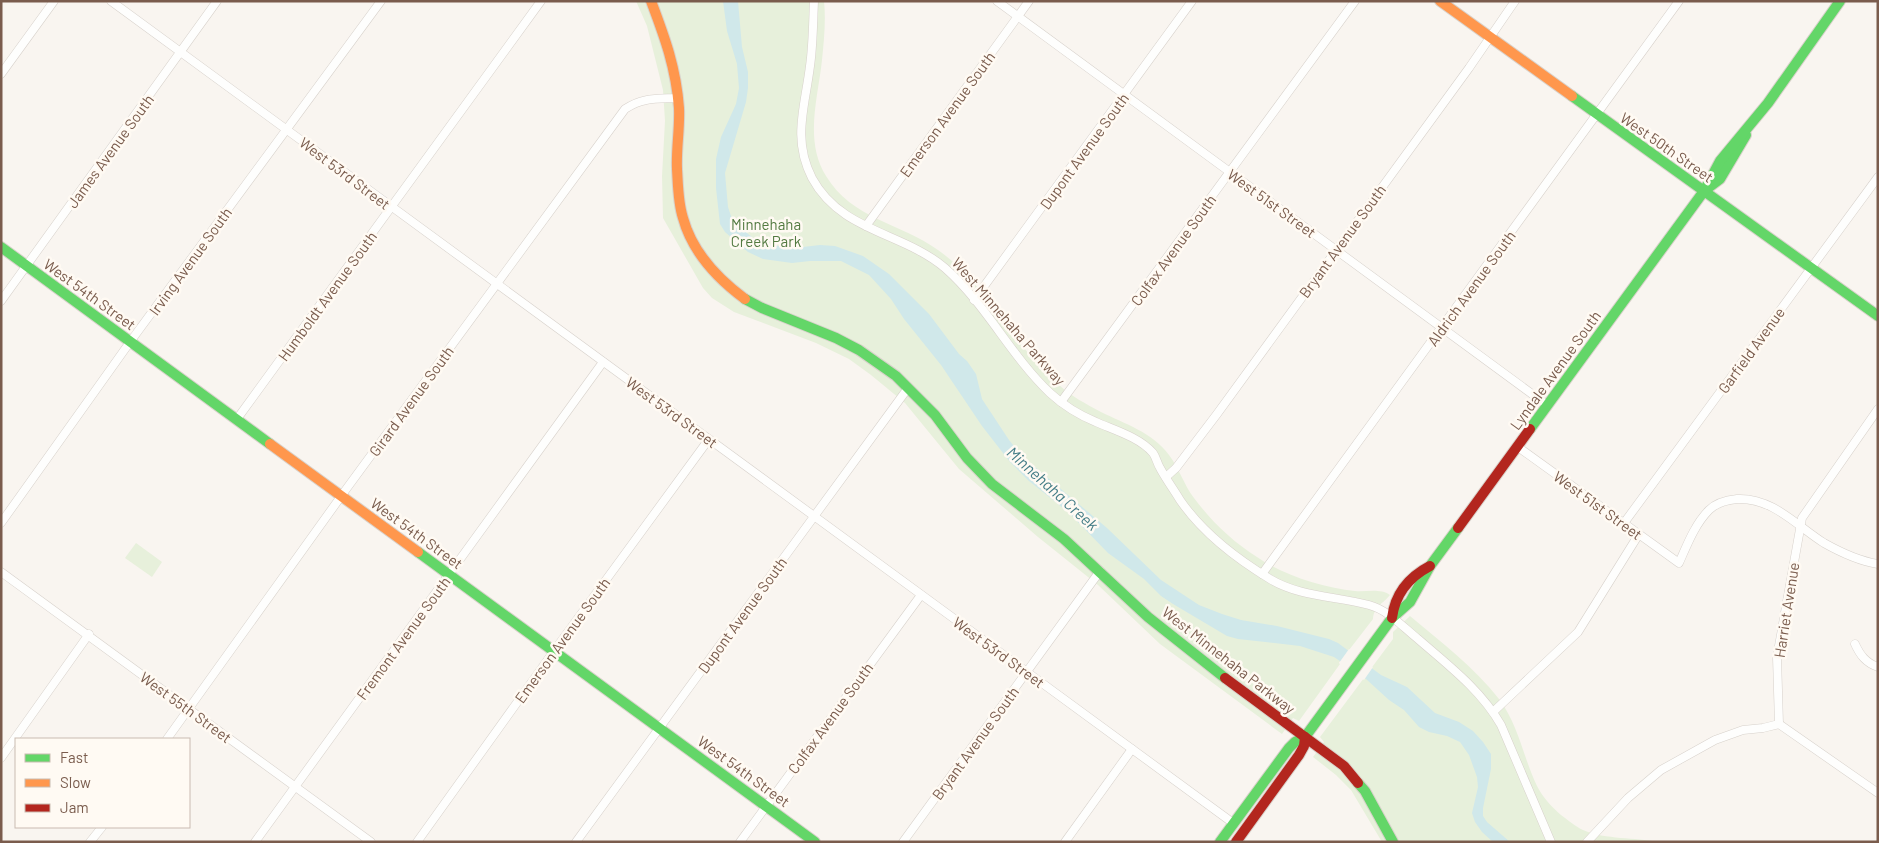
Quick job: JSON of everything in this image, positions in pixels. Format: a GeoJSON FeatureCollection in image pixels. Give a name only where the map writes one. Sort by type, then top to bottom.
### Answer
{"type":"FeatureCollection","features":[{"type":"Feature","properties":{"kind":"street"},"geometry":{"type":"LineString","coordinates":[[1,74],[54,1]]}},
{"type":"Feature","properties":{"kind":"street","name":"West 53rd Street"},"geometry":{"type":"LineString","coordinates":[[111,1],[1233,823]]}},
{"type":"Feature","properties":{"kind":"street","name":"James Avenue South"},"geometry":{"type":"LineString","coordinates":[[1,301],[217,1]]}},
{"type":"Feature","properties":{"kind":"street","name":"Irving Avenue South"},"geometry":{"type":"LineString","coordinates":[[1,523],[130,342],[381,1]]}},
{"type":"Feature","properties":{"kind":"street","name":"Humboldt Avenue South"},"geometry":{"type":"LineString","coordinates":[[237,419],[541,1]]}},
{"type":"Feature","properties":{"kind":"street","name":"West Minnehaha Parkway"},"geometry":{"type":"LineString","coordinates":[[651,1],[674,66],[679,109],[677,174],[680,206],[683,220],[691,239],[705,263],[727,286],[746,300],[820,330],[859,350],[896,376],[935,416],[984,477],[1064,539],[1148,617],[1206,664],[1335,759],[1356,779],[1369,797],[1393,842]]}},
{"type":"Feature","properties":{"kind":"street","name":"West Minnehaha Parkway"},"geometry":{"type":"LineString","coordinates":[[814,1],[811,59],[800,125],[801,143],[805,161],[812,178],[834,207],[849,218],[927,255],[945,268],[974,300],[1017,358],[1049,392],[1093,421],[1139,442],[1153,454],[1182,503],[1217,540],[1237,557],[1272,580],[1315,596],[1374,606],[1392,618],[1448,665],[1493,712],[1512,749],[1551,842]]}},
{"type":"Feature","properties":{"kind":"street","name":"West 51st Street"},"geometry":{"type":"LineString","coordinates":[[996,1],[1547,405]]}},
{"type":"Feature","properties":{"kind":"street","name":"Emerson Avenue South"},"geometry":{"type":"LineString","coordinates":[[866,226],[1029,1]]}},
{"type":"Feature","properties":{"kind":"street","name":"Dupont Avenue South"},"geometry":{"type":"LineString","coordinates":[[974,300],[1192,1]]}},
{"type":"Feature","properties":{"kind":"street","name":"Colfax Avenue South"},"geometry":{"type":"LineString","coordinates":[[1062,402],[1355,1]]}},
{"type":"Feature","properties":{"kind":"street","name":"West 50th Street"},"geometry":{"type":"LineString","coordinates":[[1440,1],[1597,116],[1878,316]]}},
{"type":"Feature","properties":{"kind":"street","name":"Bryant Avenue South"},"geometry":{"type":"LineString","coordinates":[[1166,477],[1176,468],[1217,414],[1515,1]]}},
{"type":"Feature","properties":{"kind":"street","name":"Aldrich Avenue South"},"geometry":{"type":"LineString","coordinates":[[1262,574],[1679,1]]}},
{"type":"Feature","properties":{"kind":"street","name":"Lyndale Avenue South"},"geometry":{"type":"LineString","coordinates":[[1236,842],[1300,754],[1305,737],[1392,618],[1393,607],[1396,601],[1415,575],[1430,566],[1704,191],[1718,181],[1756,118],[1840,1]]}},
{"type":"Feature","properties":{"kind":"street","name":"Girard Avenue South"},"geometry":{"type":"LineString","coordinates":[[168,738],[625,109],[635,102],[646,99],[678,98]]}},
{"type":"Feature","properties":{"kind":"street","name":"Garfield Avenue"},"geometry":{"type":"LineString","coordinates":[[1624,523],[1878,177]]}},
{"type":"Feature","properties":{"kind":"street","name":"West 54th Street"},"geometry":{"type":"LineString","coordinates":[[1,247],[815,842]]}},
{"type":"Feature","properties":{"kind":"street","name":"Fremont Avenue South"},"geometry":{"type":"LineString","coordinates":[[255,842],[603,362]]}},
{"type":"Feature","properties":{"kind":"street","name":"Dupont Avenue South"},"geometry":{"type":"LineString","coordinates":[[576,842],[908,388]]}},
{"type":"Feature","properties":{"kind":"street","name":"Harriet Avenue"},"geometry":{"type":"LineString","coordinates":[[1779,724],[1777,657],[1800,526],[1804,513],[1878,409]]}},
{"type":"Feature","properties":{"kind":"street","name":"Emerson Avenue South"},"geometry":{"type":"LineString","coordinates":[[416,842],[709,439]]}},
{"type":"Feature","properties":{"kind":"street","name":"West 51st Street"},"geometry":{"type":"LineString","coordinates":[[1518,447],[1679,562],[1703,517],[1718,503],[1744,499],[1759,502],[1777,509],[1800,526]]}},
{"type":"Feature","properties":{"kind":"street"},"geometry":{"type":"LineString","coordinates":[[1800,526],[1826,544],[1847,554],[1878,564]]}},
{"type":"Feature","properties":{"kind":"street"},"geometry":{"type":"LineString","coordinates":[[1493,712],[1578,632],[1638,534]]}},
{"type":"Feature","properties":{"kind":"street","name":"Bryant Avenue South"},"geometry":{"type":"LineString","coordinates":[[903,842],[1100,571]]}},
{"type":"Feature","properties":{"kind":"street","name":"West 55th Street"},"geometry":{"type":"LineString","coordinates":[[1,572],[89,634],[189,710],[371,842]]}},
{"type":"Feature","properties":{"kind":"street","name":"Colfax Avenue South"},"geometry":{"type":"LineString","coordinates":[[740,842],[921,595]]}},
{"type":"Feature","properties":{"kind":"street"},"geometry":{"type":"LineString","coordinates":[[15,738],[89,634]]}},
{"type":"Feature","properties":{"kind":"street"},"geometry":{"type":"LineString","coordinates":[[1855,644],[1860,655],[1871,665],[1878,668]]}},
{"type":"Feature","properties":{"kind":"street"},"geometry":{"type":"LineString","coordinates":[[1587,842],[1628,798],[1661,770],[1715,740],[1744,730],[1779,724],[1878,793]]}},
{"type":"Feature","properties":{"kind":"street","name":"Lyndale Avenue South"},"geometry":{"type":"LineString","coordinates":[[1220,842],[1292,745],[1305,737]]}},
{"type":"Feature","properties":{"kind":"street"},"geometry":{"type":"LineString","coordinates":[[1,758],[15,738]]}},
{"type":"Feature","properties":{"kind":"street"},"geometry":{"type":"LineString","coordinates":[[1065,842],[1132,749]]}},
{"type":"Feature","properties":{"kind":"street"},"geometry":{"type":"LineString","coordinates":[[90,842],[101,828]]}},
{"type":"Feature","properties":{"kind":"green space","name":"Minnehaha Creek Park"},"geometry":{"type":"Polygon","coordinates":[[[636,1],[824,1],[824,38],[814,119],[814,134],[819,163],[837,190],[849,202],[863,211],[923,241],[956,264],[972,280],[1028,352],[1064,389],[1079,400],[1138,429],[1155,440],[1173,460],[1190,493],[1201,507],[1239,545],[1267,564],[1304,580],[1343,589],[1378,591],[1390,595],[1377,608],[1373,619],[1339,663],[1299,721],[1293,718],[1282,734],[1160,644],[1098,585],[1038,537],[959,469],[905,403],[849,359],[816,343],[734,312],[712,298],[703,288],[663,218],[662,176],[665,121],[663,90],[647,26],[636,1]]]}},
{"type":"Feature","properties":{"kind":"green space"},"geometry":{"type":"Polygon","coordinates":[[[136,543],[162,562],[152,577],[125,558],[136,543]]]}},
{"type":"Feature","properties":{"kind":"green space"},"geometry":{"type":"Polygon","coordinates":[[[1410,616],[1468,666],[1499,699],[1516,731],[1537,786],[1561,815],[1583,830],[1592,833],[1658,842],[1382,842],[1351,790],[1313,757],[1324,742],[1320,737],[1393,639],[1393,632],[1410,616]]]}},
{"type":"Feature","properties":{"kind":"water","name":"Minnehaha Creek"},"geometry":{"type":"Polygon","coordinates":[[[723,1],[738,1],[742,47],[748,72],[746,102],[725,173],[728,207],[731,216],[740,227],[753,238],[771,245],[794,248],[820,245],[835,246],[863,256],[889,274],[929,314],[959,354],[967,361],[976,374],[982,399],[1022,456],[1107,528],[1161,580],[1199,605],[1222,614],[1241,620],[1277,626],[1329,639],[1338,643],[1381,675],[1407,687],[1435,713],[1459,722],[1473,731],[1491,754],[1491,769],[1483,816],[1487,822],[1510,842],[1493,842],[1475,822],[1472,813],[1478,787],[1477,777],[1469,755],[1460,742],[1419,727],[1404,710],[1389,700],[1366,679],[1334,657],[1300,646],[1227,636],[1161,596],[1144,579],[1108,553],[1068,512],[1029,481],[1010,462],[982,426],[941,365],[904,319],[891,299],[869,275],[841,261],[792,263],[763,259],[748,252],[725,232],[720,224],[716,188],[716,159],[721,137],[736,104],[739,88],[737,64],[727,31],[723,1]]]}},
{"type":"Feature","properties":{"kind":"pier"},"geometry":{"type":"Polygon","coordinates":[[[1349,649],[1373,667],[1364,680],[1339,663],[1349,649]]]}},
{"type":"Feature","properties":{"kind":"traffic: fast"},"geometry":{"type":"LineString","coordinates":[[1530,429],[1704,191],[1720,161],[1768,103],[1840,1]]}},
{"type":"Feature","properties":{"kind":"traffic: fast"},"geometry":{"type":"LineString","coordinates":[[1572,96],[1878,316]]}},
{"type":"Feature","properties":{"kind":"traffic: fast"},"geometry":{"type":"LineString","coordinates":[[1704,191],[1720,179],[1746,135]]}},
{"type":"Feature","properties":{"kind":"traffic: fast"},"geometry":{"type":"LineString","coordinates":[[1,247],[270,444]]}},
{"type":"Feature","properties":{"kind":"traffic: fast"},"geometry":{"type":"LineString","coordinates":[[745,299],[762,308],[836,338],[859,350],[896,376],[935,415],[967,458],[992,484],[1064,539],[1148,617],[1225,678]]}},
{"type":"Feature","properties":{"kind":"traffic: fast"},"geometry":{"type":"LineString","coordinates":[[1220,842],[1289,748],[1295,742],[1305,737],[1392,618],[1410,602],[1430,566],[1458,528]]}},
{"type":"Feature","properties":{"kind":"traffic: fast"},"geometry":{"type":"LineString","coordinates":[[418,552],[815,842]]}},
{"type":"Feature","properties":{"kind":"traffic: fast"},"geometry":{"type":"LineString","coordinates":[[1358,783],[1365,791],[1393,842]]}},
{"type":"Feature","properties":{"kind":"traffic: slow"},"geometry":{"type":"LineString","coordinates":[[651,1],[669,53],[678,93],[677,169],[681,212],[687,230],[699,253],[725,283],[745,299]]}},
{"type":"Feature","properties":{"kind":"traffic: slow"},"geometry":{"type":"LineString","coordinates":[[1440,1],[1572,96]]}},
{"type":"Feature","properties":{"kind":"traffic: slow"},"geometry":{"type":"LineString","coordinates":[[270,444],[418,552]]}},
{"type":"Feature","properties":{"kind":"traffic: jam"},"geometry":{"type":"LineString","coordinates":[[1458,528],[1530,429]]}},
{"type":"Feature","properties":{"kind":"traffic: jam"},"geometry":{"type":"LineString","coordinates":[[1392,618],[1396,601],[1404,587],[1422,570],[1430,566]]}},
{"type":"Feature","properties":{"kind":"traffic: jam"},"geometry":{"type":"LineString","coordinates":[[1225,678],[1344,766],[1358,783]]}},
{"type":"Feature","properties":{"kind":"traffic: jam"},"geometry":{"type":"LineString","coordinates":[[1236,842],[1299,755],[1304,746],[1305,737]]}}]}
